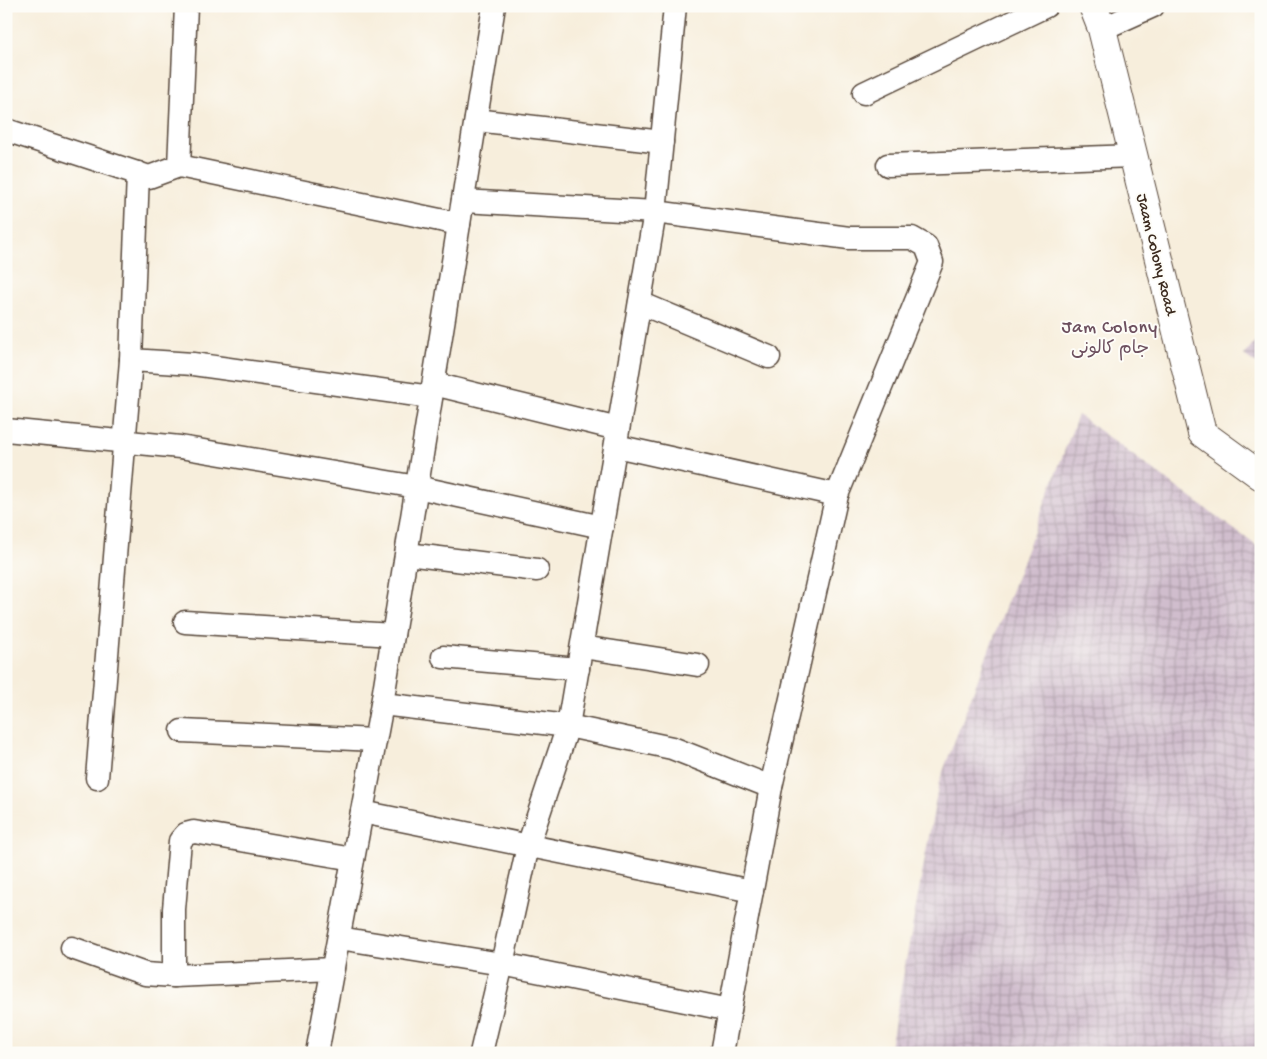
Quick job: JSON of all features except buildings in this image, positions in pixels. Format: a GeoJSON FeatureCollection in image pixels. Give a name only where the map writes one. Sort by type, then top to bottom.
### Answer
{"type":"FeatureCollection","features":[{"type":"Feature","properties":{"kind":"street"},"geometry":{"type":"LineString","coordinates":[[179,166],[186,6]]}},
{"type":"Feature","properties":{"kind":"street"},"geometry":{"type":"LineString","coordinates":[[317,1053],[382,704],[494,6]]}},
{"type":"Feature","properties":{"kind":"street"},"geometry":{"type":"LineString","coordinates":[[480,1053],[528,846],[568,726],[655,212],[675,6]]}},
{"type":"Feature","properties":{"kind":"street"},"geometry":{"type":"LineString","coordinates":[[864,94],[1046,6]]}},
{"type":"Feature","properties":{"kind":"street"},"geometry":{"type":"LineString","coordinates":[[1097,18],[1154,6]]}},
{"type":"Feature","properties":{"kind":"street","name":"Jaam Colony Road"},"geometry":{"type":"LineString","coordinates":[[1097,18],[1134,156],[1202,433],[1261,476]]}},
{"type":"Feature","properties":{"kind":"street"},"geometry":{"type":"LineString","coordinates":[[476,120],[662,142]]}},
{"type":"Feature","properties":{"kind":"street"},"geometry":{"type":"LineString","coordinates":[[6,130],[149,177],[179,166],[459,224]]}},
{"type":"Feature","properties":{"kind":"street"},"geometry":{"type":"LineString","coordinates":[[888,165],[1134,156]]}},
{"type":"Feature","properties":{"kind":"street"},"geometry":{"type":"LineString","coordinates":[[97,778],[130,360],[138,173]]}},
{"type":"Feature","properties":{"kind":"street"},"geometry":{"type":"LineString","coordinates":[[463,201],[655,212],[849,238],[912,238],[926,246],[932,262],[837,495],[772,787],[722,1053]]}},
{"type":"Feature","properties":{"kind":"street"},"geometry":{"type":"LineString","coordinates":[[640,304],[769,357]]}},
{"type":"Feature","properties":{"kind":"street"},"geometry":{"type":"LineString","coordinates":[[130,360],[193,364],[432,390],[837,495]]}},
{"type":"Feature","properties":{"kind":"street"},"geometry":{"type":"LineString","coordinates":[[6,430],[180,447],[417,487],[602,527]]}},
{"type":"Feature","properties":{"kind":"street"},"geometry":{"type":"LineString","coordinates":[[406,554],[537,570]]}},
{"type":"Feature","properties":{"kind":"street"},"geometry":{"type":"LineString","coordinates":[[185,622],[393,635]]}},
{"type":"Feature","properties":{"kind":"street"},"geometry":{"type":"LineString","coordinates":[[582,647],[698,666]]}},
{"type":"Feature","properties":{"kind":"street"},"geometry":{"type":"LineString","coordinates":[[443,657],[578,670]]}},
{"type":"Feature","properties":{"kind":"street"},"geometry":{"type":"LineString","coordinates":[[382,704],[568,726],[672,748],[772,787]]}},
{"type":"Feature","properties":{"kind":"street"},"geometry":{"type":"LineString","coordinates":[[182,731],[375,740]]}},
{"type":"Feature","properties":{"kind":"street"},"geometry":{"type":"LineString","coordinates":[[362,812],[752,891]]}},
{"type":"Feature","properties":{"kind":"street"},"geometry":{"type":"LineString","coordinates":[[174,976],[174,909],[180,841],[186,834],[194,832],[353,859]]}},
{"type":"Feature","properties":{"kind":"street"},"geometry":{"type":"LineString","coordinates":[[339,938],[502,964],[730,1010]]}},
{"type":"Feature","properties":{"kind":"street"},"geometry":{"type":"LineString","coordinates":[[72,948],[145,974],[174,976],[333,969]]}},
{"type":"Feature","properties":{"kind":"shaded area"},"geometry":{"type":"Polygon","coordinates":[[[1261,334],[1261,367],[1244,355],[1261,334]]]}},
{"type":"Feature","properties":{"kind":"shaded area"},"geometry":{"type":"Polygon","coordinates":[[[1078,415],[1261,549],[1261,1053],[889,1053],[939,782],[1078,415]]]}},
{"type":"Feature","properties":{"kind":"district","name":"Jam Colony جام کالونی"},"geometry":{"type":"Point","coordinates":[1110,336]}}]}
